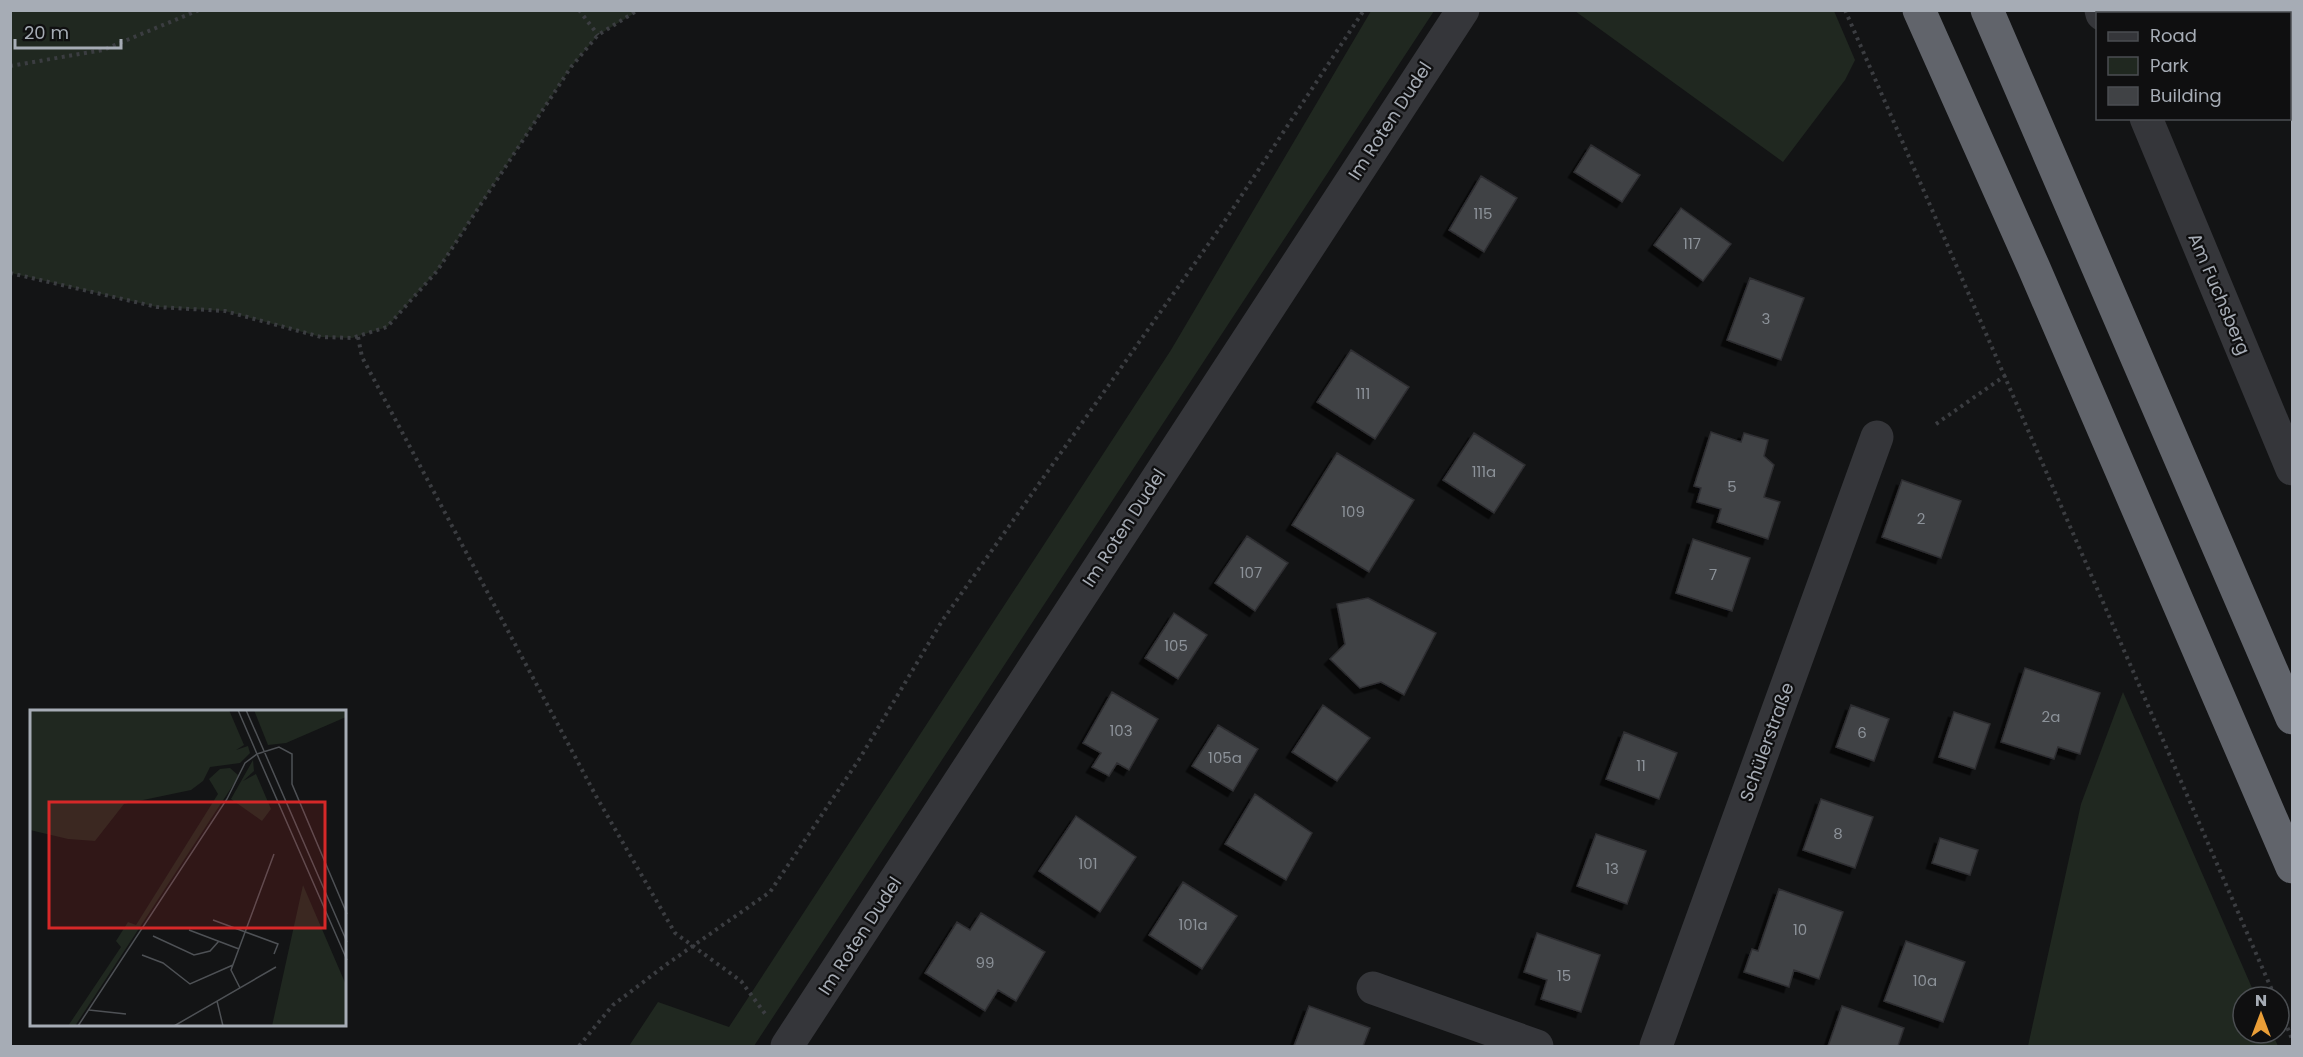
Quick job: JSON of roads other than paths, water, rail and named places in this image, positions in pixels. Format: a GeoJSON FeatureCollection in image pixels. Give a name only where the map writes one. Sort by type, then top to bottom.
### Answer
{"type":"FeatureCollection","features":[{"type":"Feature","properties":{"kind":"highway"},"geometry":{"type":"LineString","coordinates":[[1919,10],[2034,268],[2292,867]]}},
{"type":"Feature","properties":{"kind":"highway"},"geometry":{"type":"LineString","coordinates":[[1987,10],[2292,718]]}},
{"type":"Feature","properties":{"kind":"street","name":"Im Roten Dudel"},"geometry":{"type":"LineString","coordinates":[[790,1043],[1463,10]]}},
{"type":"Feature","properties":{"kind":"street","name":"Am Fuchsberg"},"geometry":{"type":"LineString","coordinates":[[2147,120],[2292,469]]}},
{"type":"Feature","properties":{"kind":"street","name":"Schülerstraße"},"geometry":{"type":"LineString","coordinates":[[1656,1047],[1877,437]]}},
{"type":"Feature","properties":{"kind":"street"},"geometry":{"type":"LineString","coordinates":[[1373,988],[1537,1047]]}}]}
